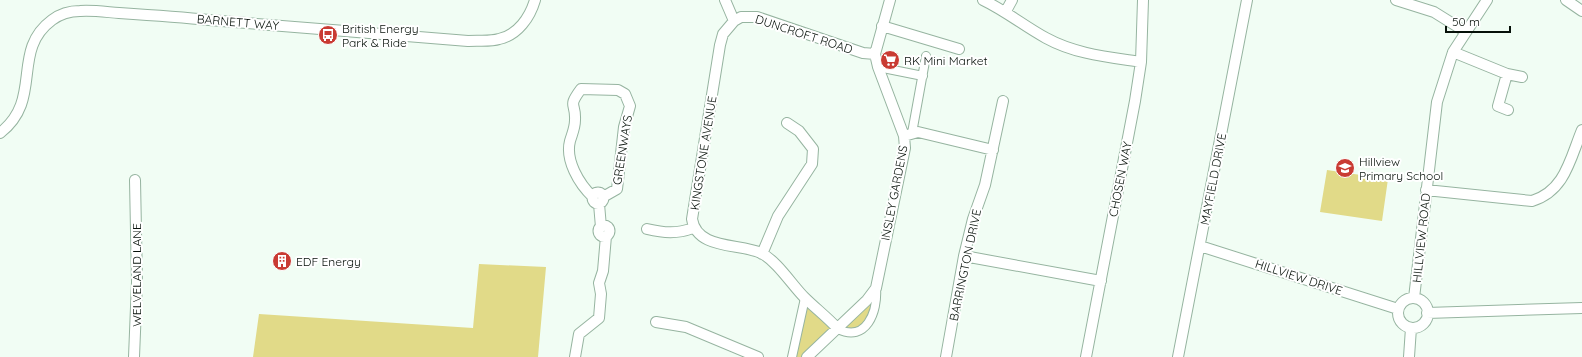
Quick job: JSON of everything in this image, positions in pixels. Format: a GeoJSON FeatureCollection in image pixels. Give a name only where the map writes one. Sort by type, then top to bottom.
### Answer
{"type":"FeatureCollection","features":[{"type":"Feature","properties":{"kind":"street","name":"BARNETT WAY"},"geometry":{"type":"LineString","coordinates":[[0,133],[16,118],[22,106],[26,87],[29,53],[35,38],[42,28],[53,19],[66,12],[80,10],[468,41],[499,39],[512,34],[524,23],[531,12],[535,0]]}},
{"type":"Feature","properties":{"kind":"street"},"geometry":{"type":"LineString","coordinates":[[725,0],[734,21]]}},
{"type":"Feature","properties":{"kind":"street"},"geometry":{"type":"LineString","coordinates":[[875,54],[890,0]]}},
{"type":"Feature","properties":{"kind":"street"},"geometry":{"type":"LineString","coordinates":[[983,0],[1006,11],[1047,38],[1082,53],[1141,62]]}},
{"type":"Feature","properties":{"kind":"street"},"geometry":{"type":"LineString","coordinates":[[1006,11],[1012,0]]}},
{"type":"Feature","properties":{"kind":"street","name":"CHOSEN WAY"},"geometry":{"type":"LineString","coordinates":[[1086,357],[1135,100],[1141,62],[1143,0]]}},
{"type":"Feature","properties":{"kind":"street","name":"MAYFIELD DRIVE"},"geometry":{"type":"LineString","coordinates":[[1178,357],[1247,0]]}},
{"type":"Feature","properties":{"kind":"street"},"geometry":{"type":"LineString","coordinates":[[1396,0],[1434,12],[1466,32]]}},
{"type":"Feature","properties":{"kind":"street","name":"HILLVIEW ROAD"},"geometry":{"type":"LineString","coordinates":[[1414,298],[1437,102],[1441,84],[1454,52],[1487,0]]}},
{"type":"Feature","properties":{"kind":"street"},"geometry":{"type":"LineString","coordinates":[[1566,0],[1581,6]]}},
{"type":"Feature","properties":{"kind":"street","name":"DUNCROFT ROAD"},"geometry":{"type":"LineString","coordinates":[[734,21],[741,18],[757,17],[862,53],[875,54]]}},
{"type":"Feature","properties":{"kind":"street","name":"KINGSTONE AVENUE"},"geometry":{"type":"LineString","coordinates":[[734,21],[723,34],[720,45],[692,219],[694,228],[705,238],[717,244],[750,249],[769,258],[805,298],[821,311],[838,329]]}},
{"type":"Feature","properties":{"kind":"street"},"geometry":{"type":"LineString","coordinates":[[882,26],[959,49]]}},
{"type":"Feature","properties":{"kind":"street"},"geometry":{"type":"LineString","coordinates":[[1454,52],[1507,74],[1522,77]]}},
{"type":"Feature","properties":{"kind":"street","name":"INSLEY GARDENS"},"geometry":{"type":"LineString","coordinates":[[875,54],[878,66],[908,135]]}},
{"type":"Feature","properties":{"kind":"street","name":"INSLEY GARDENS"},"geometry":{"type":"LineString","coordinates":[[838,329],[847,334],[857,332],[868,324],[874,313],[877,298],[876,288],[904,148],[923,76],[926,56]]}},
{"type":"Feature","properties":{"kind":"street"},"geometry":{"type":"LineString","coordinates":[[878,66],[923,76]]}},
{"type":"Feature","properties":{"kind":"street"},"geometry":{"type":"LineString","coordinates":[[1499,107],[1507,74]]}},
{"type":"Feature","properties":{"kind":"street","name":"GREENWAYS"},"geometry":{"type":"LineString","coordinates":[[581,88],[618,90],[625,94],[630,106],[624,127],[617,189],[598,199],[585,190],[570,162],[570,142],[574,133],[575,117],[572,106],[574,98],[581,88]]}},
{"type":"Feature","properties":{"kind":"street","name":"BARRINGTON DRIVE"},"geometry":{"type":"LineString","coordinates":[[946,357],[964,256],[973,219],[985,186],[1003,102]]}},
{"type":"Feature","properties":{"kind":"street"},"geometry":{"type":"LineString","coordinates":[[762,254],[778,216],[812,164],[813,149],[799,131],[788,123]]}},
{"type":"Feature","properties":{"kind":"street"},"geometry":{"type":"LineString","coordinates":[[1426,190],[1532,201],[1544,198],[1554,190],[1560,182],[1582,130]]}},
{"type":"Feature","properties":{"kind":"street"},"geometry":{"type":"LineString","coordinates":[[908,135],[918,132],[993,150]]}},
{"type":"Feature","properties":{"kind":"street","name":"WELVELAND LANE"},"geometry":{"type":"LineString","coordinates":[[131,183],[135,194],[137,282],[134,357]]}},
{"type":"Feature","properties":{"kind":"street"},"geometry":{"type":"LineString","coordinates":[[575,357],[579,334],[599,318],[601,294],[599,282],[603,271],[606,236],[609,233],[609,229],[605,226],[601,227],[598,199]]}},
{"type":"Feature","properties":{"kind":"street"},"geometry":{"type":"LineString","coordinates":[[647,230],[668,234],[694,228]]}},
{"type":"Feature","properties":{"kind":"street","name":"HILLVIEW DRIVE"},"geometry":{"type":"LineString","coordinates":[[1200,246],[1398,309]]}},
{"type":"Feature","properties":{"kind":"street"},"geometry":{"type":"LineString","coordinates":[[964,256],[1101,281]]}},
{"type":"Feature","properties":{"kind":"street","name":"INSLEY GARDENS"},"geometry":{"type":"LineString","coordinates":[[808,357],[867,300],[876,288]]}},
{"type":"Feature","properties":{"kind":"street"},"geometry":{"type":"LineString","coordinates":[[792,357],[805,298]]}},
{"type":"Feature","properties":{"kind":"street"},"geometry":{"type":"LineString","coordinates":[[1414,298],[1425,304],[1428,313],[1423,324],[1411,328],[1400,321],[1398,309],[1406,300],[1414,298]]}},
{"type":"Feature","properties":{"kind":"street"},"geometry":{"type":"LineString","coordinates":[[1428,313],[1582,308]]}},
{"type":"Feature","properties":{"kind":"street"},"geometry":{"type":"LineString","coordinates":[[656,322],[686,327],[758,357]]}},
{"type":"Feature","properties":{"kind":"street"},"geometry":{"type":"LineString","coordinates":[[1408,357],[1411,328]]}},
{"type":"Feature","properties":{"kind":"shaded area"},"geometry":{"type":"Polygon","coordinates":[[[1327,170],[1388,179],[1382,221],[1320,212],[1327,170]]]}},
{"type":"Feature","properties":{"kind":"shaded area"},"geometry":{"type":"Polygon","coordinates":[[[479,264],[546,267],[538,357],[253,357],[259,314],[473,328],[479,264]]]}},
{"type":"Feature","properties":{"kind":"shaded area"},"geometry":{"type":"Polygon","coordinates":[[[876,288],[874,313],[857,332],[834,333],[808,357],[792,357],[804,294],[838,330],[876,288]]]}},
{"type":"Feature","properties":{"kind":"place","name":"British Energy Park & Ride"},"geometry":{"type":"Point","coordinates":[328,35]}},
{"type":"Feature","properties":{"kind":"place","name":"RK Mini Market"},"geometry":{"type":"Point","coordinates":[890,60]}},
{"type":"Feature","properties":{"kind":"place","name":"Hillview Primary School"},"geometry":{"type":"Point","coordinates":[1345,168]}},
{"type":"Feature","properties":{"kind":"place","name":"EDF Energy"},"geometry":{"type":"Point","coordinates":[282,261]}}]}
